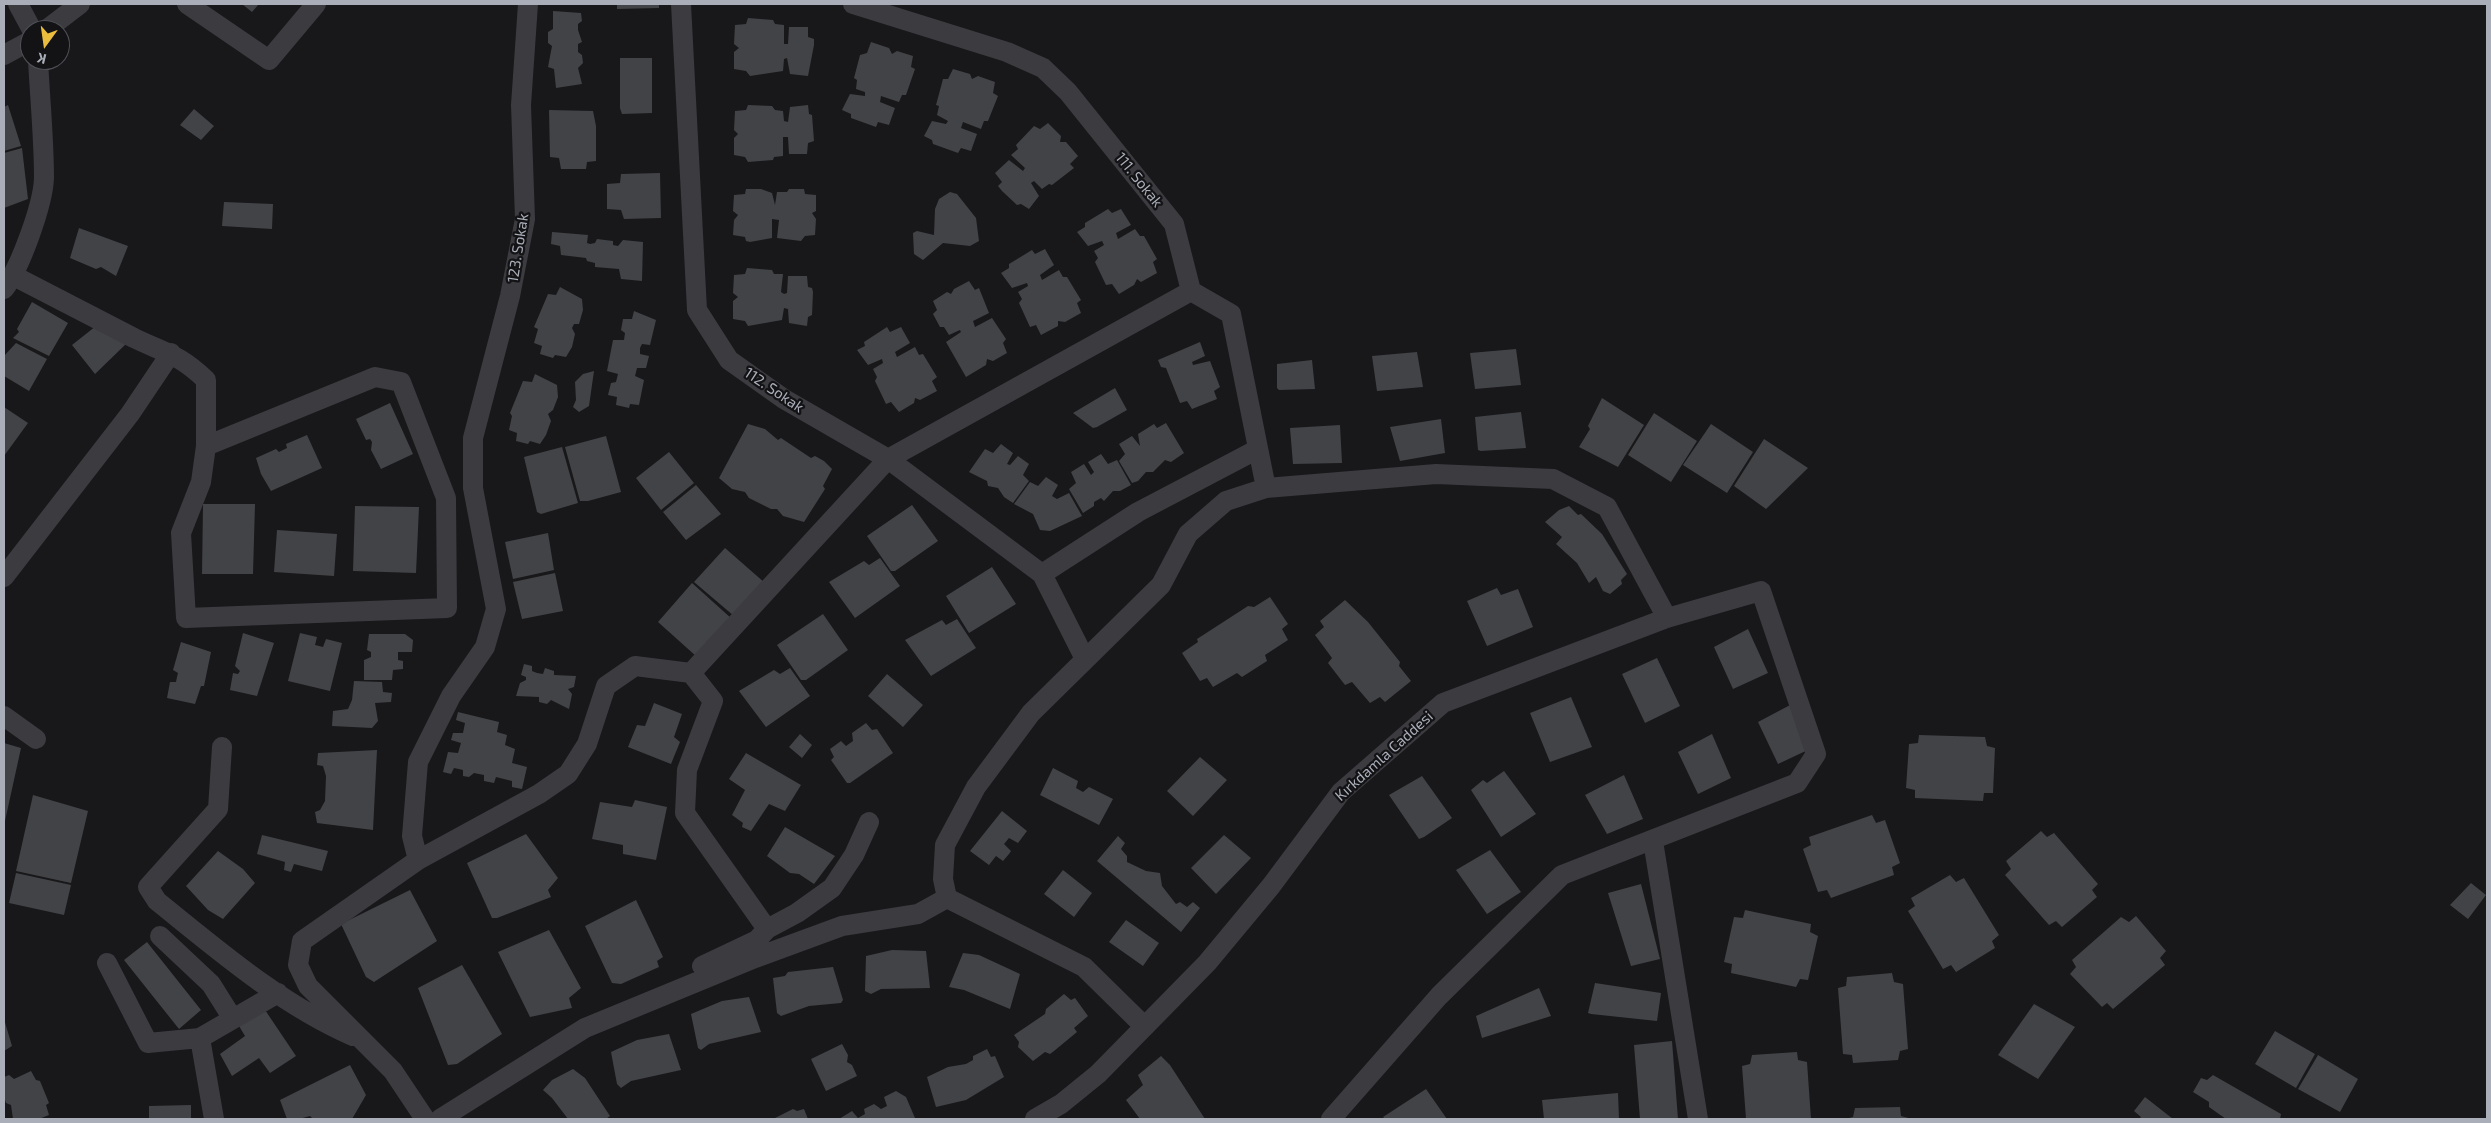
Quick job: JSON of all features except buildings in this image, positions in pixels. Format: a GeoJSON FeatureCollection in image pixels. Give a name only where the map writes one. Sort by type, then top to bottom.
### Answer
{"type":"FeatureCollection","features":[{"type":"Feature","properties":{"kind":"street"},"geometry":{"type":"LineString","coordinates":[[18,4],[27,20]]}},
{"type":"Feature","properties":{"kind":"street"},"geometry":{"type":"LineString","coordinates":[[59,20],[80,4]]}},
{"type":"Feature","properties":{"kind":"street"},"geometry":{"type":"LineString","coordinates":[[187,4],[269,60],[316,4]]}},
{"type":"Feature","properties":{"kind":"street","name":"123. Sokak"},"geometry":{"type":"LineString","coordinates":[[418,860],[412,836],[418,762],[451,696],[484,647],[496,609],[473,488],[473,438],[510,296],[525,219],[521,105],[528,4]]}},
{"type":"Feature","properties":{"kind":"street","name":"112. Sokak"},"geometry":{"type":"LineString","coordinates":[[681,4],[697,310],[729,360],[784,399],[888,459],[1042,574],[1085,659]]}},
{"type":"Feature","properties":{"kind":"street","name":"111. Sokak"},"geometry":{"type":"LineString","coordinates":[[853,4],[1007,52],[1043,68],[1068,92],[1174,224],[1192,292]]}},
{"type":"Feature","properties":{"kind":"street"},"geometry":{"type":"LineString","coordinates":[[4,55],[20,46]]}},
{"type":"Feature","properties":{"kind":"street"},"geometry":{"type":"LineString","coordinates":[[38,70],[44,180],[31,232],[9,282],[171,353],[190,364],[206,380],[206,446],[200,482],[181,533],[186,618],[447,608],[446,498],[401,382],[375,378],[206,446]]}},
{"type":"Feature","properties":{"kind":"street"},"geometry":{"type":"LineString","coordinates":[[691,673],[888,459],[1192,292],[1231,314],[1266,488]]}},
{"type":"Feature","properties":{"kind":"street"},"geometry":{"type":"LineString","coordinates":[[4,577],[130,414],[171,353]]}},
{"type":"Feature","properties":{"kind":"street"},"geometry":{"type":"LineString","coordinates":[[1042,574],[1138,512],[1258,449]]}},
{"type":"Feature","properties":{"kind":"street"},"geometry":{"type":"LineString","coordinates":[[947,898],[943,879],[945,845],[976,787],[1031,713],[1160,585],[1188,534],[1226,501],[1266,488],[1436,474],[1553,479],[1607,506],[1667,618]]}},
{"type":"Feature","properties":{"kind":"street"},"geometry":{"type":"LineString","coordinates":[[446,498],[473,488]]}},
{"type":"Feature","properties":{"kind":"street","name":"Kırkdamla Caddesi"},"geometry":{"type":"LineString","coordinates":[[1035,1119],[1061,1104],[1098,1074],[1207,963],[1271,886],[1341,792],[1443,703],[1667,618],[1760,592],[1816,754],[1797,783],[1653,841]]}},
{"type":"Feature","properties":{"kind":"street"},"geometry":{"type":"LineString","coordinates":[[425,1119],[393,1071],[308,986],[298,965],[302,941],[418,860],[539,794],[568,774],[587,744],[606,686],[635,666],[691,673],[713,701],[687,770],[685,813],[768,929]]}},
{"type":"Feature","properties":{"kind":"street"},"geometry":{"type":"LineString","coordinates":[[4,716],[36,739]]}},
{"type":"Feature","properties":{"kind":"street"},"geometry":{"type":"LineString","coordinates":[[222,747],[218,809],[148,887],[157,901],[278,993],[322,1023],[364,1041]]}},
{"type":"Feature","properties":{"kind":"street"},"geometry":{"type":"LineString","coordinates":[[440,1119],[585,1028],[698,968],[757,940],[768,929],[797,913],[832,888],[854,855],[868,822]]}},
{"type":"Feature","properties":{"kind":"street"},"geometry":{"type":"LineString","coordinates":[[1331,1119],[1439,996],[1562,875],[1653,841],[1683,1039],[1698,1119]]}},
{"type":"Feature","properties":{"kind":"street"},"geometry":{"type":"LineString","coordinates":[[947,898],[1084,967],[1144,1026]]}},
{"type":"Feature","properties":{"kind":"street"},"geometry":{"type":"LineString","coordinates":[[585,1028],[755,958],[842,926],[918,914],[947,898]]}},
{"type":"Feature","properties":{"kind":"street"},"geometry":{"type":"LineString","coordinates":[[160,936],[211,984],[233,1019]]}},
{"type":"Feature","properties":{"kind":"street"},"geometry":{"type":"LineString","coordinates":[[107,963],[148,1043],[200,1038],[278,993]]}},
{"type":"Feature","properties":{"kind":"street"},"geometry":{"type":"LineString","coordinates":[[200,1038],[214,1119]]}}]}
